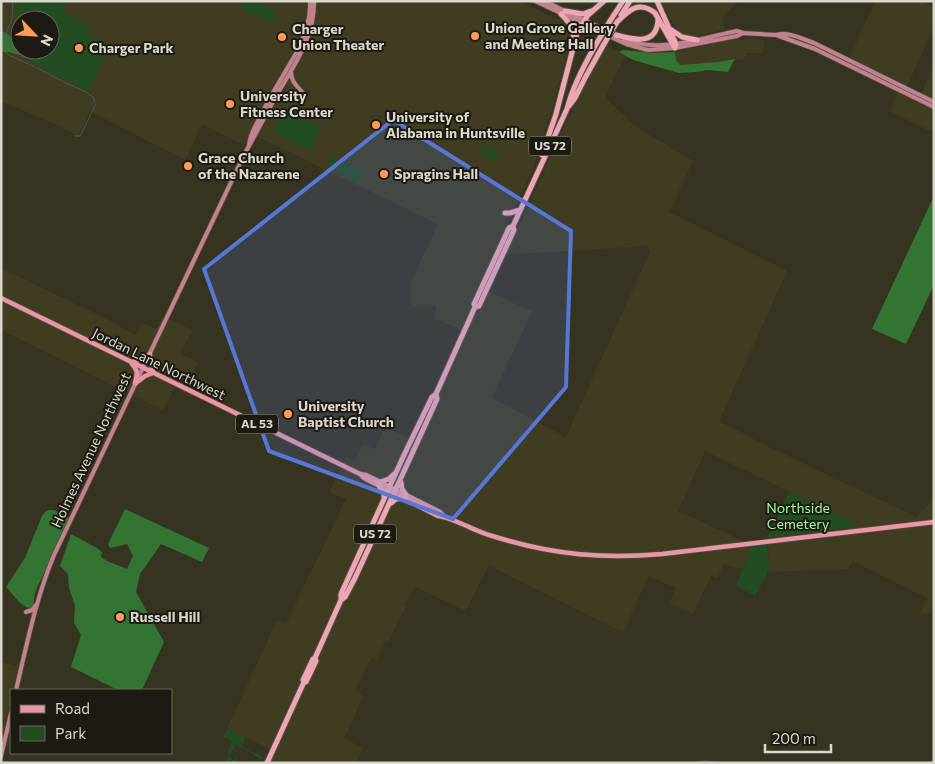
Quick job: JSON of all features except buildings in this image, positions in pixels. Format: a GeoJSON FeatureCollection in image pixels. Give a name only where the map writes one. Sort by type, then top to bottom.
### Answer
{"type":"FeatureCollection","features":[{"type":"Feature","properties":{"kind":"highway"},"geometry":{"type":"LineString","coordinates":[[532,185],[554,120],[577,32],[588,15],[604,1]]}},
{"type":"Feature","properties":{"kind":"highway","name":"US 72"},"geometry":{"type":"LineString","coordinates":[[567,109],[570,96],[588,58],[623,1]]}},
{"type":"Feature","properties":{"kind":"highway","name":"US 72"},"geometry":{"type":"LineString","coordinates":[[341,600],[340,594],[396,472],[432,398],[436,394],[475,307],[474,304],[514,230],[513,226],[520,210],[567,109],[630,1]]}},
{"type":"Feature","properties":{"kind":"highway"},"geometry":{"type":"LineString","coordinates":[[657,1],[670,28],[675,45]]}},
{"type":"Feature","properties":{"kind":"highway"},"geometry":{"type":"LineString","coordinates":[[617,22],[629,10],[639,6],[651,9],[675,45]]}},
{"type":"Feature","properties":{"kind":"highway"},"geometry":{"type":"LineString","coordinates":[[563,12],[583,14],[592,11]]}},
{"type":"Feature","properties":{"kind":"highway"},"geometry":{"type":"LineString","coordinates":[[563,12],[573,30],[575,41]]}},
{"type":"Feature","properties":{"kind":"highway"},"geometry":{"type":"LineString","coordinates":[[616,35],[636,40],[647,38],[656,31],[658,18]]}},
{"type":"Feature","properties":{"kind":"highway"},"geometry":{"type":"LineString","coordinates":[[670,28],[682,37],[696,40]]}},
{"type":"Feature","properties":{"kind":"highway","name":"US 72"},"geometry":{"type":"LineString","coordinates":[[580,88],[578,83],[588,58]]}},
{"type":"Feature","properties":{"kind":"highway"},"geometry":{"type":"LineString","coordinates":[[505,213],[520,210]]}},
{"type":"Feature","properties":{"kind":"highway","name":"US 72"},"geometry":{"type":"LineString","coordinates":[[475,307],[478,306],[492,277],[496,264],[494,261],[509,228],[513,226]]}},
{"type":"Feature","properties":{"kind":"highway","name":"US 72"},"geometry":{"type":"LineString","coordinates":[[267,763],[304,682],[306,682],[316,661],[315,658],[341,600],[345,597],[395,492],[437,400],[436,394]]}},
{"type":"Feature","properties":{"kind":"highway"},"geometry":{"type":"LineString","coordinates":[[384,499],[384,493],[379,484],[389,479],[396,472]]}},
{"type":"Feature","properties":{"kind":"highway"},"geometry":{"type":"LineString","coordinates":[[389,505],[395,500],[405,497],[401,484],[402,475]]}},
{"type":"Feature","properties":{"kind":"main road","name":"Holmes Avenue Northwest"},"geometry":{"type":"LineString","coordinates":[[249,146],[252,132],[261,114],[303,39],[308,24],[310,1]]}},
{"type":"Feature","properties":{"kind":"main road","name":"Holmes Avenue Northwest"},"geometry":{"type":"LineString","coordinates":[[16,689],[37,603],[54,554],[249,146],[303,50],[310,31],[314,1]]}},
{"type":"Feature","properties":{"kind":"main road"},"geometry":{"type":"LineString","coordinates":[[535,1],[563,12],[626,44],[648,50],[737,36],[743,33]]}},
{"type":"Feature","properties":{"kind":"main road"},"geometry":{"type":"LineString","coordinates":[[544,1],[563,12]]}},
{"type":"Feature","properties":{"kind":"main road"},"geometry":{"type":"LineString","coordinates":[[584,22],[641,45],[675,45],[737,31],[776,35],[815,49],[934,107]]}},
{"type":"Feature","properties":{"kind":"main road"},"geometry":{"type":"LineString","coordinates":[[776,35],[781,33],[814,43],[934,102]]}},
{"type":"Feature","properties":{"kind":"main road"},"geometry":{"type":"LineString","coordinates":[[292,69],[292,78],[302,92]]}},
{"type":"Feature","properties":{"kind":"main road","name":"Jordan Lane Northwest"},"geometry":{"type":"LineString","coordinates":[[1,298],[129,362],[143,367],[360,474],[366,475],[405,497],[486,534],[517,544],[564,553],[611,557],[636,556],[934,522]]}},
{"type":"Feature","properties":{"kind":"main road"},"geometry":{"type":"LineString","coordinates":[[129,362],[140,360],[150,354]]}},
{"type":"Feature","properties":{"kind":"main road"},"geometry":{"type":"LineString","coordinates":[[135,384],[144,376],[154,373],[150,364],[150,354]]}},
{"type":"Feature","properties":{"kind":"main road"},"geometry":{"type":"LineString","coordinates":[[129,362],[136,368],[135,384]]}},
{"type":"Feature","properties":{"kind":"main road"},"geometry":{"type":"LineString","coordinates":[[32,624],[27,613],[37,603]]}},
{"type":"Feature","properties":{"kind":"main road"},"geometry":{"type":"LineString","coordinates":[[1,756],[10,717]]}},
{"type":"Feature","properties":{"kind":"highlighted area"},"geometry":{"type":"Polygon","coordinates":[[[393,120],[571,231],[566,387],[453,519],[269,451],[204,269],[393,120]]]}},
{"type":"Feature","properties":{"kind":"shaded area"},"geometry":{"type":"Polygon","coordinates":[[[1,1],[519,1],[561,21],[568,31],[569,45],[554,103],[533,168],[495,250],[506,255],[584,83],[606,45],[625,55],[605,97],[635,126],[693,161],[669,212],[787,271],[719,421],[916,517],[934,500],[934,612],[919,615],[927,598],[853,561],[848,569],[767,572],[769,565],[767,538],[853,527],[852,522],[705,451],[678,511],[754,546],[749,547],[750,552],[743,569],[724,564],[717,578],[711,576],[693,614],[669,603],[676,588],[649,576],[623,632],[505,574],[489,564],[466,611],[415,587],[404,605],[406,606],[389,641],[386,640],[376,660],[371,658],[355,690],[364,695],[344,738],[363,748],[356,763],[264,763],[270,749],[227,729],[277,620],[286,624],[346,499],[330,492],[346,457],[355,461],[363,444],[375,449],[383,432],[392,431],[411,439],[461,330],[435,318],[436,305],[411,306],[410,284],[438,224],[254,135],[244,145],[202,124],[185,160],[90,111],[78,136],[56,124],[1,101],[1,1]],[[647,246],[506,255],[489,292],[532,311],[492,398],[566,437],[650,252],[647,246]]]}},
{"type":"Feature","properties":{"kind":"shaded area"},"geometry":{"type":"Polygon","coordinates":[[[662,1],[738,1],[722,20],[724,30],[690,37],[681,34],[670,19],[662,1]]]}},
{"type":"Feature","properties":{"kind":"shaded area"},"geometry":{"type":"Polygon","coordinates":[[[876,1],[921,1],[934,7],[934,26],[907,87],[921,94],[934,66],[934,124],[930,131],[890,111],[902,85],[849,58],[876,1]]]}},
{"type":"Feature","properties":{"kind":"shaded area"},"geometry":{"type":"Polygon","coordinates":[[[750,38],[765,40],[763,53],[746,53],[744,59],[718,62],[680,65],[676,60],[675,52],[720,42],[750,38]]]}},
{"type":"Feature","properties":{"kind":"shaded area"},"geometry":{"type":"Polygon","coordinates":[[[221,166],[233,172],[229,182],[217,176],[221,166]]]}},
{"type":"Feature","properties":{"kind":"shaded area"},"geometry":{"type":"Polygon","coordinates":[[[1,268],[107,319],[135,335],[142,323],[156,329],[162,316],[192,330],[180,354],[198,362],[184,392],[175,387],[163,410],[1,330],[1,268]]]}},
{"type":"Feature","properties":{"kind":"shaded area"},"geometry":{"type":"Polygon","coordinates":[[[1,662],[18,666],[13,689],[10,689],[10,704],[4,731],[1,730],[1,662]]]}},
{"type":"Feature","properties":{"kind":"green space","name":"Charger Park"},"geometry":{"type":"Polygon","coordinates":[[[14,1],[66,1],[62,12],[91,27],[88,35],[110,46],[88,91],[29,60],[60,60],[60,10],[16,10],[14,1]]]}},
{"type":"Feature","properties":{"kind":"green space"},"geometry":{"type":"Polygon","coordinates":[[[244,1],[254,1],[272,10],[276,22],[272,23],[242,9],[244,1]]]}},
{"type":"Feature","properties":{"kind":"green space"},"geometry":{"type":"Polygon","coordinates":[[[1,31],[10,36],[10,52],[1,52],[1,31]]]}},
{"type":"Feature","properties":{"kind":"green space"},"geometry":{"type":"Polygon","coordinates":[[[623,50],[652,53],[675,52],[676,60],[680,65],[735,59],[728,72],[708,70],[679,73],[633,60],[619,52],[623,50]]]}},
{"type":"Feature","properties":{"kind":"green space"},"geometry":{"type":"Polygon","coordinates":[[[284,109],[322,127],[310,151],[273,133],[284,109]]]}},
{"type":"Feature","properties":{"kind":"green space"},"geometry":{"type":"Polygon","coordinates":[[[482,145],[500,153],[495,163],[479,152],[482,145]]]}},
{"type":"Feature","properties":{"kind":"green space"},"geometry":{"type":"Polygon","coordinates":[[[331,157],[364,172],[360,182],[327,167],[331,157]]]}},
{"type":"Feature","properties":{"kind":"green space"},"geometry":{"type":"Polygon","coordinates":[[[934,196],[934,285],[906,344],[872,329],[934,196]]]}},
{"type":"Feature","properties":{"kind":"green space","name":"Northside Cemetery"},"geometry":{"type":"Polygon","coordinates":[[[789,492],[853,522],[854,527],[767,538],[789,492]]]}},
{"type":"Feature","properties":{"kind":"green space"},"geometry":{"type":"Polygon","coordinates":[[[125,509],[209,548],[202,562],[161,544],[140,574],[136,592],[164,642],[142,689],[116,689],[71,667],[81,635],[74,623],[75,606],[69,588],[68,574],[60,566],[71,534],[97,548],[102,552],[101,557],[107,561],[127,569],[133,556],[127,544],[110,548],[108,544],[125,509]]]}},
{"type":"Feature","properties":{"kind":"green space"},"geometry":{"type":"Polygon","coordinates":[[[49,510],[54,510],[70,518],[35,592],[33,608],[29,608],[21,604],[6,587],[25,558],[42,516],[49,510]]]}},
{"type":"Feature","properties":{"kind":"green space"},"geometry":{"type":"Polygon","coordinates":[[[767,543],[769,565],[765,578],[755,596],[736,586],[750,552],[749,546],[767,543]]]}},
{"type":"Feature","properties":{"kind":"green space"},"geometry":{"type":"Polygon","coordinates":[[[227,729],[246,737],[242,747],[263,757],[263,759],[235,745],[229,757],[234,760],[236,756],[236,760],[241,763],[232,763],[232,760],[230,760],[229,763],[226,763],[231,741],[223,737],[227,729]]]}},
{"type":"Feature","properties":{"kind":"waterway"},"geometry":{"type":"LineString","coordinates":[[1,45],[12,19],[13,1]]}},
{"type":"Feature","properties":{"kind":"waterway"},"geometry":{"type":"LineString","coordinates":[[1,50],[35,67]]}},
{"type":"Feature","properties":{"kind":"waterway"},"geometry":{"type":"LineString","coordinates":[[37,68],[84,91],[93,97],[95,102]]}},
{"type":"Feature","properties":{"kind":"waterway"},"geometry":{"type":"LineString","coordinates":[[75,136],[80,136],[96,104]]}},
{"type":"Feature","properties":{"kind":"waterway"},"geometry":{"type":"LineString","coordinates":[[696,763],[704,761],[718,763]]}},
{"type":"Feature","properties":{"kind":"waterway"},"geometry":{"type":"LineString","coordinates":[[750,763],[760,763]]}},
{"type":"Feature","properties":{"kind":"place","name":"Union Grove Gallery and Meeting Hall"},"geometry":{"type":"Point","coordinates":[475,36]}},
{"type":"Feature","properties":{"kind":"place","name":"Charger Union Theater"},"geometry":{"type":"Point","coordinates":[282,37]}},
{"type":"Feature","properties":{"kind":"place","name":"Charger Park"},"geometry":{"type":"Point","coordinates":[79,48]}},
{"type":"Feature","properties":{"kind":"place","name":"University Fitness Center"},"geometry":{"type":"Point","coordinates":[230,104]}},
{"type":"Feature","properties":{"kind":"place","name":"University of Alabama in Huntsville"},"geometry":{"type":"Point","coordinates":[376,125]}},
{"type":"Feature","properties":{"kind":"place","name":"Grace Church of the Nazarene"},"geometry":{"type":"Point","coordinates":[188,166]}},
{"type":"Feature","properties":{"kind":"place","name":"Spragins Hall"},"geometry":{"type":"Point","coordinates":[384,174]}},
{"type":"Feature","properties":{"kind":"place","name":"University Baptist Church"},"geometry":{"type":"Point","coordinates":[288,414]}},
{"type":"Feature","properties":{"kind":"place","name":"Russell Hill"},"geometry":{"type":"Point","coordinates":[120,617]}}]}
